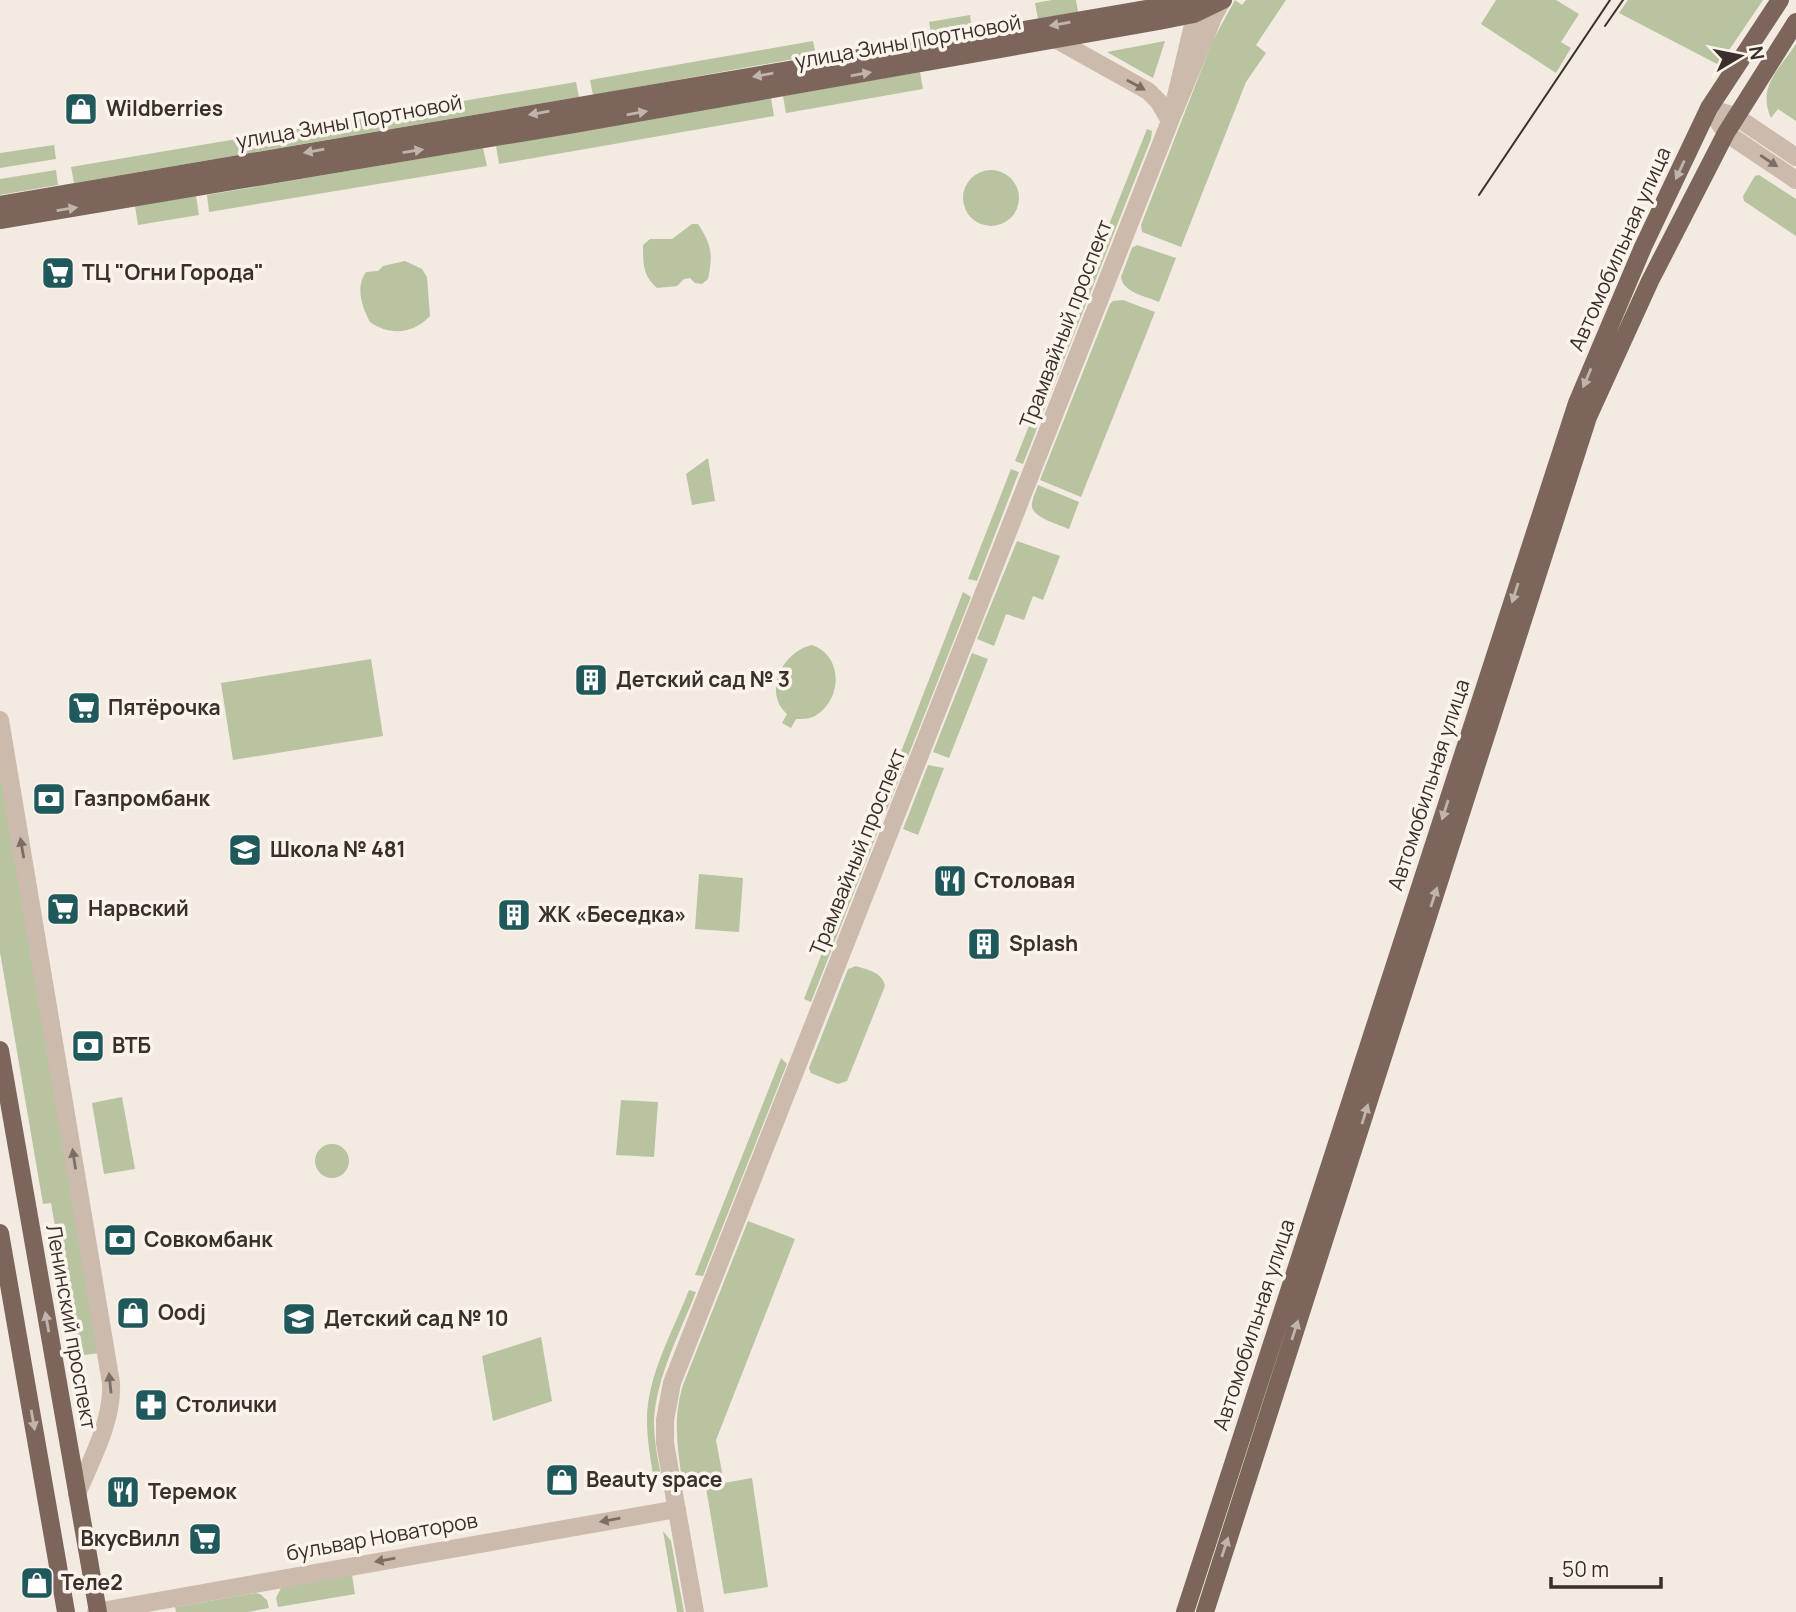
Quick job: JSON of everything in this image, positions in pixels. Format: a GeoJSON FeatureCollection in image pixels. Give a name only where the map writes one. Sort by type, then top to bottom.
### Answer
{"type":"FeatureCollection","features":[{"type":"Feature","properties":{"kind":"main road","name":"Автомобильная улица"},"geometry":{"type":"LineString","coordinates":[[1185,1612],[1577,403],[1643,247],[1709,108],[1780,0]]}},
{"type":"Feature","properties":{"kind":"main road","name":"улица Зины Портновой"},"geometry":{"type":"LineString","coordinates":[[0,220],[568,125],[1055,39],[1222,1]]}},
{"type":"Feature","properties":{"kind":"main road","name":"улица Зины Портновой"},"geometry":{"type":"LineString","coordinates":[[0,205],[1197,7]]}},
{"type":"Feature","properties":{"kind":"main road","name":"Автомобильная улица"},"geometry":{"type":"LineString","coordinates":[[1205,1612],[1588,417],[1650,281],[1726,133],[1796,22]]}},
{"type":"Feature","properties":{"kind":"main road","name":"Ленинский проспект"},"geometry":{"type":"LineString","coordinates":[[0,1050],[97,1611]]}},
{"type":"Feature","properties":{"kind":"main road"},"geometry":{"type":"LineString","coordinates":[[0,1233],[66,1612]]}},
{"type":"Feature","properties":{"kind":"main road"},"geometry":{"type":"LineString","coordinates":[[1214,1580],[1215,1612]]}},
{"type":"Feature","properties":{"kind":"street","name":"Трамвайный проспект"},"geometry":{"type":"LineString","coordinates":[[695,1612],[666,1443],[665,1420],[672,1383],[1170,121],[1222,1]]}},
{"type":"Feature","properties":{"kind":"street","name":"Трамвайный проспект"},"geometry":{"type":"LineString","coordinates":[[1170,121],[1197,7]]}},
{"type":"Feature","properties":{"kind":"street"},"geometry":{"type":"LineString","coordinates":[[1055,39],[1148,91],[1159,102],[1170,121]]}},
{"type":"Feature","properties":{"kind":"street"},"geometry":{"type":"LineString","coordinates":[[1709,108],[1735,116],[1796,157]]}},
{"type":"Feature","properties":{"kind":"street"},"geometry":{"type":"LineString","coordinates":[[1709,108],[1726,133],[1796,180]]}},
{"type":"Feature","properties":{"kind":"street"},"geometry":{"type":"LineString","coordinates":[[0,720],[111,1383],[111,1405],[77,1494]]}},
{"type":"Feature","properties":{"kind":"street","name":"бульвар Новаторов"},"geometry":{"type":"LineString","coordinates":[[97,1611],[677,1508]]}},
{"type":"Feature","properties":{"kind":"green space"},"geometry":{"type":"Polygon","coordinates":[[[1076,0],[1078,12],[1038,19],[1035,3],[1076,0]]]}},
{"type":"Feature","properties":{"kind":"green space"},"geometry":{"type":"Polygon","coordinates":[[[1235,0],[1242,5],[1246,0],[1286,0],[1256,45],[1266,53],[1246,82],[1181,247],[1142,232],[1141,225],[1213,40],[1235,0]]]}},
{"type":"Feature","properties":{"kind":"green space"},"geometry":{"type":"Polygon","coordinates":[[[1496,0],[1556,0],[1579,14],[1561,42],[1571,48],[1556,73],[1481,24],[1496,0]]]}},
{"type":"Feature","properties":{"kind":"green space"},"geometry":{"type":"Polygon","coordinates":[[[1628,0],[1763,0],[1719,65],[1619,13],[1628,0]]]}},
{"type":"Feature","properties":{"kind":"green space"},"geometry":{"type":"Polygon","coordinates":[[[970,15],[972,30],[932,37],[929,22],[970,15]]]}},
{"type":"Feature","properties":{"kind":"green space"},"geometry":{"type":"Polygon","coordinates":[[[813,41],[816,55],[593,95],[590,80],[813,41]]]}},
{"type":"Feature","properties":{"kind":"green space"},"geometry":{"type":"Polygon","coordinates":[[[1165,41],[1153,78],[1107,52],[1165,41]]]}},
{"type":"Feature","properties":{"kind":"green space"},"geometry":{"type":"Polygon","coordinates":[[[1796,44],[1796,121],[1778,109],[1771,118],[1767,107],[1768,88],[1796,44]]]}},
{"type":"Feature","properties":{"kind":"green space"},"geometry":{"type":"Polygon","coordinates":[[[920,72],[923,89],[786,113],[783,96],[920,72]]]}},
{"type":"Feature","properties":{"kind":"green space"},"geometry":{"type":"Polygon","coordinates":[[[576,82],[579,97],[74,183],[71,167],[576,82]]]}},
{"type":"Feature","properties":{"kind":"green space"},"geometry":{"type":"Polygon","coordinates":[[[771,98],[774,116],[499,164],[496,146],[771,98]]]}},
{"type":"Feature","properties":{"kind":"green space"},"geometry":{"type":"Polygon","coordinates":[[[1147,129],[1152,131],[1151,139],[1023,464],[1015,461],[1147,129]]]}},
{"type":"Feature","properties":{"kind":"green space"},"geometry":{"type":"Polygon","coordinates":[[[54,145],[56,159],[0,168],[0,153],[54,145]]]}},
{"type":"Feature","properties":{"kind":"green space"},"geometry":{"type":"Polygon","coordinates":[[[483,148],[487,166],[209,212],[207,195],[483,148]]]}},
{"type":"Feature","properties":{"kind":"green space"},"geometry":{"type":"Polygon","coordinates":[[[56,170],[58,185],[0,195],[0,179],[56,170]]]}},
{"type":"Feature","properties":{"kind":"green space"},"geometry":{"type":"Polygon","coordinates":[[[985,170],[997,170],[1007,174],[1015,182],[1019,198],[1015,214],[1007,222],[997,226],[985,226],[975,222],[967,214],[963,204],[963,192],[967,182],[975,174],[985,170]]]}},
{"type":"Feature","properties":{"kind":"green space"},"geometry":{"type":"Polygon","coordinates":[[[1759,175],[1796,199],[1796,236],[1744,201],[1743,196],[1755,176],[1759,175]]]}},
{"type":"Feature","properties":{"kind":"green space"},"geometry":{"type":"Polygon","coordinates":[[[196,196],[199,215],[138,225],[135,206],[196,196]]]}},
{"type":"Feature","properties":{"kind":"green space"},"geometry":{"type":"Polygon","coordinates":[[[692,224],[698,224],[709,244],[711,263],[708,279],[702,284],[695,283],[690,278],[684,279],[677,286],[657,288],[645,269],[643,245],[650,239],[672,239],[692,224]]]}},
{"type":"Feature","properties":{"kind":"green space"},"geometry":{"type":"Polygon","coordinates":[[[1137,245],[1176,258],[1159,302],[1130,290],[1121,277],[1132,248],[1137,245]]]}},
{"type":"Feature","properties":{"kind":"green space"},"geometry":{"type":"Polygon","coordinates":[[[405,261],[422,269],[427,277],[430,316],[409,330],[385,330],[370,322],[362,304],[361,284],[366,272],[378,271],[383,266],[405,261]]]}},
{"type":"Feature","properties":{"kind":"green space"},"geometry":{"type":"Polygon","coordinates":[[[1123,300],[1155,312],[1081,497],[1040,480],[1110,304],[1123,300]]]}},
{"type":"Feature","properties":{"kind":"green space"},"geometry":{"type":"Polygon","coordinates":[[[708,458],[715,501],[692,505],[686,474],[708,458]]]}},
{"type":"Feature","properties":{"kind":"green space"},"geometry":{"type":"Polygon","coordinates":[[[1011,469],[1019,472],[977,581],[968,579],[1011,469]]]}},
{"type":"Feature","properties":{"kind":"green space"},"geometry":{"type":"Polygon","coordinates":[[[1038,485],[1079,502],[1069,529],[1039,516],[1032,508],[1038,485]]]}},
{"type":"Feature","properties":{"kind":"green space"},"geometry":{"type":"Polygon","coordinates":[[[1017,541],[1060,556],[1043,600],[1033,596],[1024,620],[1006,614],[994,646],[977,639],[1017,541]]]}},
{"type":"Feature","properties":{"kind":"green space"},"geometry":{"type":"Polygon","coordinates":[[[963,592],[971,597],[886,812],[878,811],[963,592]]]}},
{"type":"Feature","properties":{"kind":"green space"},"geometry":{"type":"Polygon","coordinates":[[[812,645],[822,650],[834,667],[835,688],[826,707],[810,718],[796,719],[791,728],[782,723],[787,714],[776,695],[776,684],[779,674],[792,655],[812,645]]]}},
{"type":"Feature","properties":{"kind":"green space"},"geometry":{"type":"Polygon","coordinates":[[[972,653],[988,659],[949,758],[933,752],[972,653]]]}},
{"type":"Feature","properties":{"kind":"green space"},"geometry":{"type":"Polygon","coordinates":[[[371,659],[383,736],[233,760],[221,683],[371,659]]]}},
{"type":"Feature","properties":{"kind":"green space"},"geometry":{"type":"Polygon","coordinates":[[[928,765],[944,768],[918,835],[903,829],[928,765]]]}},
{"type":"Feature","properties":{"kind":"green space"},"geometry":{"type":"Polygon","coordinates":[[[0,772],[99,1353],[77,1356],[51,1203],[43,1204],[0,952],[0,772]]]}},
{"type":"Feature","properties":{"kind":"green space"},"geometry":{"type":"Polygon","coordinates":[[[873,823],[880,826],[811,1002],[804,999],[873,823]]]}},
{"type":"Feature","properties":{"kind":"green space"},"geometry":{"type":"Polygon","coordinates":[[[699,874],[743,878],[739,932],[695,929],[699,874]]]}},
{"type":"Feature","properties":{"kind":"green space"},"geometry":{"type":"Polygon","coordinates":[[[856,966],[878,975],[885,986],[847,1081],[838,1084],[811,1073],[809,1068],[848,969],[856,966]]]}},
{"type":"Feature","properties":{"kind":"green space"},"geometry":{"type":"Polygon","coordinates":[[[781,1058],[787,1064],[703,1276],[695,1275],[781,1058]]]}},
{"type":"Feature","properties":{"kind":"green space"},"geometry":{"type":"Polygon","coordinates":[[[122,1097],[135,1169],[104,1174],[92,1103],[122,1097]]]}},
{"type":"Feature","properties":{"kind":"green space"},"geometry":{"type":"Polygon","coordinates":[[[621,1100],[658,1102],[654,1157],[616,1155],[621,1100]]]}},
{"type":"Feature","properties":{"kind":"green space"},"geometry":{"type":"Polygon","coordinates":[[[332,1144],[344,1149],[349,1161],[344,1173],[332,1178],[320,1173],[315,1161],[320,1149],[332,1144]]]}},
{"type":"Feature","properties":{"kind":"green space"},"geometry":{"type":"Polygon","coordinates":[[[748,1221],[795,1239],[716,1440],[724,1483],[752,1478],[768,1587],[724,1594],[704,1476],[682,1479],[677,1420],[683,1385],[748,1221]]]}},
{"type":"Feature","properties":{"kind":"green space"},"geometry":{"type":"Polygon","coordinates":[[[689,1290],[696,1292],[659,1388],[654,1421],[662,1480],[654,1481],[648,1436],[648,1403],[656,1370],[689,1290]]]}},
{"type":"Feature","properties":{"kind":"green space"},"geometry":{"type":"Polygon","coordinates":[[[541,1337],[552,1401],[493,1421],[482,1356],[541,1337]]]}},
{"type":"Feature","properties":{"kind":"green space"},"geometry":{"type":"Polygon","coordinates":[[[663,1531],[671,1541],[684,1612],[677,1612],[663,1531]]]}},
{"type":"Feature","properties":{"kind":"green space"},"geometry":{"type":"Polygon","coordinates":[[[352,1575],[355,1594],[278,1607],[276,1598],[281,1588],[352,1575]]]}},
{"type":"Feature","properties":{"kind":"green space"},"geometry":{"type":"Polygon","coordinates":[[[255,1593],[267,1600],[269,1608],[248,1612],[176,1612],[175,1607],[255,1593]]]}},
{"type":"Feature","properties":{"kind":"tram line"},"geometry":{"type":"LineString","coordinates":[[1479,195],[1610,0]]}},
{"type":"Feature","properties":{"kind":"tram line"},"geometry":{"type":"LineString","coordinates":[[1605,26],[1623,0]]}},
{"type":"Feature","properties":{"kind":"place","name":"Wildberries"},"geometry":{"type":"Point","coordinates":[81,109]}},
{"type":"Feature","properties":{"kind":"place","name":"ТЦ \"Огни Города\""},"geometry":{"type":"Point","coordinates":[58,273]}},
{"type":"Feature","properties":{"kind":"place","name":"Детский сад № 3"},"geometry":{"type":"Point","coordinates":[591,680]}},
{"type":"Feature","properties":{"kind":"place","name":"Пятёрочка"},"geometry":{"type":"Point","coordinates":[84,708]}},
{"type":"Feature","properties":{"kind":"place","name":"Газпромбанк"},"geometry":{"type":"Point","coordinates":[49,799]}},
{"type":"Feature","properties":{"kind":"place","name":"Школа № 481"},"geometry":{"type":"Point","coordinates":[245,850]}},
{"type":"Feature","properties":{"kind":"place","name":"Столовая"},"geometry":{"type":"Point","coordinates":[950,881]}},
{"type":"Feature","properties":{"kind":"place","name":"Нарвский"},"geometry":{"type":"Point","coordinates":[63,909]}},
{"type":"Feature","properties":{"kind":"place","name":"ЖК «Беседка»"},"geometry":{"type":"Point","coordinates":[514,915]}},
{"type":"Feature","properties":{"kind":"place","name":"Splash"},"geometry":{"type":"Point","coordinates":[984,944]}},
{"type":"Feature","properties":{"kind":"place","name":"ВТБ"},"geometry":{"type":"Point","coordinates":[88,1046]}},
{"type":"Feature","properties":{"kind":"place","name":"Совкомбанк"},"geometry":{"type":"Point","coordinates":[120,1240]}},
{"type":"Feature","properties":{"kind":"place","name":"Oodj"},"geometry":{"type":"Point","coordinates":[133,1313]}},
{"type":"Feature","properties":{"kind":"place","name":"Детский сад № 10"},"geometry":{"type":"Point","coordinates":[299,1319]}},
{"type":"Feature","properties":{"kind":"place","name":"Столички"},"geometry":{"type":"Point","coordinates":[151,1405]}},
{"type":"Feature","properties":{"kind":"place","name":"Beauty space"},"geometry":{"type":"Point","coordinates":[562,1480]}},
{"type":"Feature","properties":{"kind":"place","name":"Теремок"},"geometry":{"type":"Point","coordinates":[123,1492]}},
{"type":"Feature","properties":{"kind":"place","name":"ВкусВилл"},"geometry":{"type":"Point","coordinates":[205,1539]}},
{"type":"Feature","properties":{"kind":"place","name":"Теле2"},"geometry":{"type":"Point","coordinates":[37,1583]}}]}
